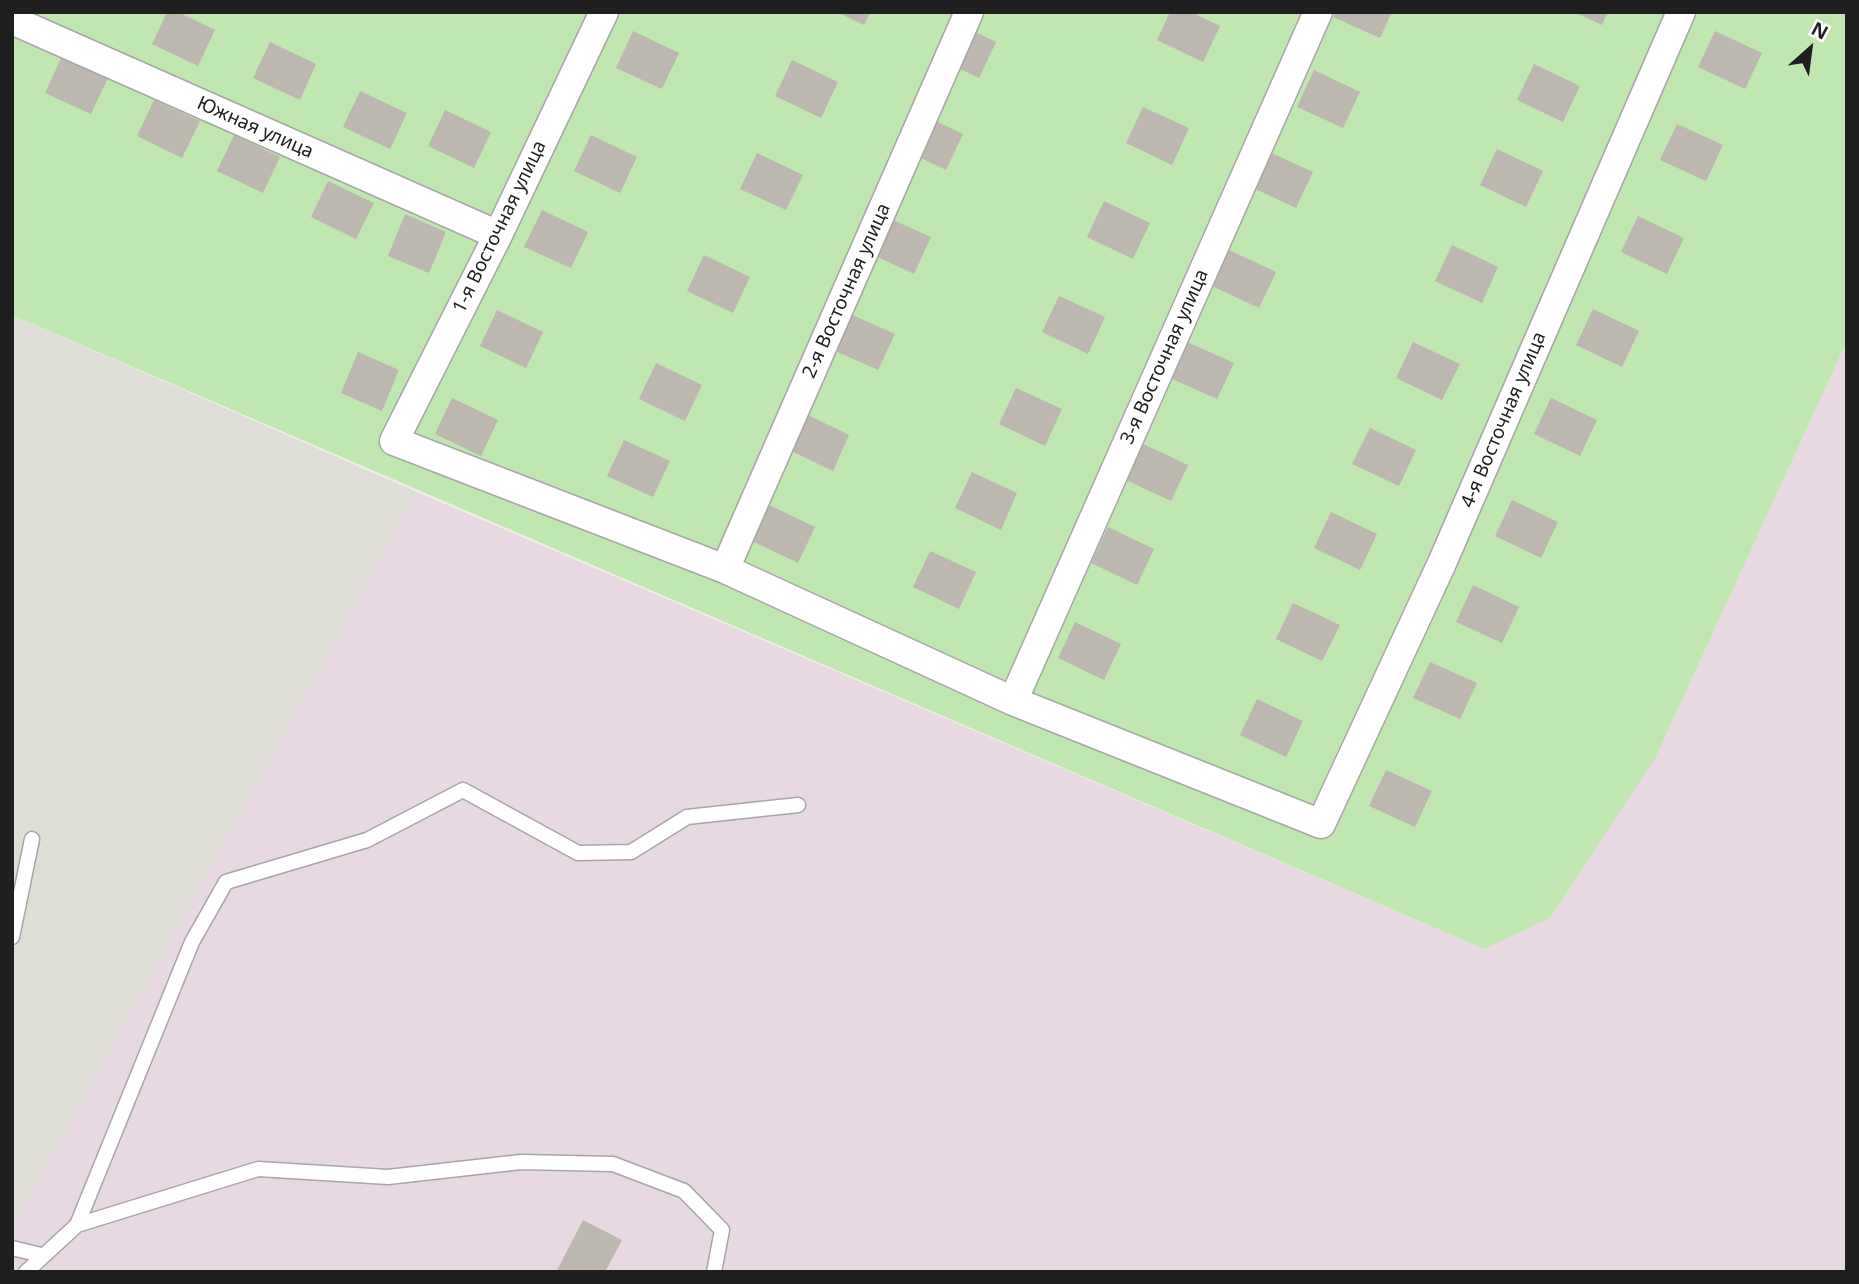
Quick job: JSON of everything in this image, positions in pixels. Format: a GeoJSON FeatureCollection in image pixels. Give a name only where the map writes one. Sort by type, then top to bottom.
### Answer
{"type":"FeatureCollection","features":[{"type":"Feature","properties":{"kind":"street","name":"1-я Восточная улица"},"geometry":{"type":"LineString","coordinates":[[604,12],[498,235],[394,440],[724,569]]}},
{"type":"Feature","properties":{"kind":"street","name":"2-я Восточная улица"},"geometry":{"type":"LineString","coordinates":[[724,569],[969,12]]}},
{"type":"Feature","properties":{"kind":"street","name":"3-я Восточная улица"},"geometry":{"type":"LineString","coordinates":[[1013,701],[1318,12]]}},
{"type":"Feature","properties":{"kind":"street","name":"4-я Восточная улица"},"geometry":{"type":"LineString","coordinates":[[1013,701],[1321,824],[1442,563],[1681,12]]}},
{"type":"Feature","properties":{"kind":"street","name":"Южная улица"},"geometry":{"type":"LineString","coordinates":[[12,20],[498,235]]}},
{"type":"Feature","properties":{"kind":"street"},"geometry":{"type":"LineString","coordinates":[[724,569],[1013,701]]}},
{"type":"Feature","properties":{"kind":"lane"},"geometry":{"type":"LineString","coordinates":[[77,1225],[192,942],[226,882],[367,840],[463,790],[578,853],[631,852],[687,817],[798,805]]}},
{"type":"Feature","properties":{"kind":"lane"},"geometry":{"type":"LineString","coordinates":[[12,937],[32,839]]}},
{"type":"Feature","properties":{"kind":"lane"},"geometry":{"type":"LineString","coordinates":[[26,1272],[41,1255],[77,1225],[258,1168],[388,1177],[521,1162],[613,1164],[684,1191],[722,1230],[714,1272]]}},
{"type":"Feature","properties":{"kind":"lane"},"geometry":{"type":"LineString","coordinates":[[12,1248],[41,1255]]}},
{"type":"Feature","properties":{"kind":"shaded area"},"geometry":{"type":"Polygon","coordinates":[[[12,315],[417,492],[12,1228],[12,315]]]}},
{"type":"Feature","properties":{"kind":"shaded area"},"geometry":{"type":"Polygon","coordinates":[[[1847,341],[1847,1272],[12,1272],[12,1228],[417,492],[1484,949],[1656,757],[1847,341]]]}},
{"type":"Feature","properties":{"kind":"green space"},"geometry":{"type":"Polygon","coordinates":[[[12,12],[1847,12],[1847,341],[1656,757],[1550,918],[1484,949],[12,315],[12,12]]]}},
{"type":"Feature","properties":{"kind":"building"},"geometry":{"type":"Polygon","coordinates":[[[167,12],[178,12],[215,30],[198,66],[152,44],[167,12]]]}},
{"type":"Feature","properties":{"kind":"building"},"geometry":{"type":"Polygon","coordinates":[[[837,12],[870,12],[864,25],[837,12]]]}},
{"type":"Feature","properties":{"kind":"building"},"geometry":{"type":"Polygon","coordinates":[[[1170,12],[1191,12],[1220,26],[1203,62],[1157,40],[1170,12]]]}},
{"type":"Feature","properties":{"kind":"building"},"geometry":{"type":"Polygon","coordinates":[[[1336,12],[1392,12],[1380,38],[1333,17],[1336,12]]]}},
{"type":"Feature","properties":{"kind":"building"},"geometry":{"type":"Polygon","coordinates":[[[1574,12],[1608,12],[1602,25],[1574,12]]]}},
{"type":"Feature","properties":{"kind":"building"},"geometry":{"type":"Polygon","coordinates":[[[950,20],[996,42],[979,78],[933,56],[950,20]]]}},
{"type":"Feature","properties":{"kind":"building"},"geometry":{"type":"Polygon","coordinates":[[[633,31],[679,53],[662,89],[616,68],[633,31]]]}},
{"type":"Feature","properties":{"kind":"building"},"geometry":{"type":"Polygon","coordinates":[[[1715,31],[1762,53],[1745,89],[1698,67],[1715,31]]]}},
{"type":"Feature","properties":{"kind":"building"},"geometry":{"type":"Polygon","coordinates":[[[270,42],[316,64],[300,100],[253,78],[270,42]]]}},
{"type":"Feature","properties":{"kind":"building"},"geometry":{"type":"Polygon","coordinates":[[[62,56],[108,78],[91,114],[45,93],[62,56]]]}},
{"type":"Feature","properties":{"kind":"building"},"geometry":{"type":"Polygon","coordinates":[[[792,60],[838,82],[821,118],[775,96],[792,60]]]}},
{"type":"Feature","properties":{"kind":"building"},"geometry":{"type":"Polygon","coordinates":[[[1534,64],[1580,86],[1563,122],[1517,100],[1534,64]]]}},
{"type":"Feature","properties":{"kind":"building"},"geometry":{"type":"Polygon","coordinates":[[[1314,70],[1360,92],[1343,128],[1297,107],[1314,70]]]}},
{"type":"Feature","properties":{"kind":"building"},"geometry":{"type":"Polygon","coordinates":[[[360,91],[407,113],[390,149],[343,127],[360,91]]]}},
{"type":"Feature","properties":{"kind":"building"},"geometry":{"type":"Polygon","coordinates":[[[154,100],[200,121],[182,158],[137,136],[154,100]]]}},
{"type":"Feature","properties":{"kind":"building"},"geometry":{"type":"Polygon","coordinates":[[[1143,107],[1189,128],[1172,165],[1126,143],[1143,107]]]}},
{"type":"Feature","properties":{"kind":"building"},"geometry":{"type":"Polygon","coordinates":[[[445,110],[491,132],[474,168],[428,146],[445,110]]]}},
{"type":"Feature","properties":{"kind":"building"},"geometry":{"type":"Polygon","coordinates":[[[917,112],[963,134],[946,170],[900,148],[917,112]]]}},
{"type":"Feature","properties":{"kind":"building"},"geometry":{"type":"Polygon","coordinates":[[[1677,124],[1723,145],[1706,181],[1660,160],[1677,124]]]}},
{"type":"Feature","properties":{"kind":"building"},"geometry":{"type":"Polygon","coordinates":[[[234,135],[280,157],[263,193],[217,171],[234,135]]]}},
{"type":"Feature","properties":{"kind":"building"},"geometry":{"type":"Polygon","coordinates":[[[591,135],[637,157],[620,193],[574,171],[591,135]]]}},
{"type":"Feature","properties":{"kind":"building"},"geometry":{"type":"Polygon","coordinates":[[[1497,149],[1543,171],[1526,207],[1480,185],[1497,149]]]}},
{"type":"Feature","properties":{"kind":"building"},"geometry":{"type":"Polygon","coordinates":[[[1267,151],[1313,172],[1296,208],[1249,186],[1267,151]]]}},
{"type":"Feature","properties":{"kind":"building"},"geometry":{"type":"Polygon","coordinates":[[[757,153],[803,175],[786,210],[740,189],[757,153]]]}},
{"type":"Feature","properties":{"kind":"building"},"geometry":{"type":"Polygon","coordinates":[[[328,181],[374,203],[356,239],[311,217],[328,181]]]}},
{"type":"Feature","properties":{"kind":"building"},"geometry":{"type":"Polygon","coordinates":[[[1104,201],[1150,223],[1133,259],[1087,237],[1104,201]]]}},
{"type":"Feature","properties":{"kind":"building"},"geometry":{"type":"Polygon","coordinates":[[[542,210],[588,232],[571,268],[524,247],[542,210]]]}},
{"type":"Feature","properties":{"kind":"building"},"geometry":{"type":"Polygon","coordinates":[[[405,214],[446,232],[429,273],[388,256],[405,214]]]}},
{"type":"Feature","properties":{"kind":"building"},"geometry":{"type":"Polygon","coordinates":[[[884,216],[931,237],[914,274],[867,252],[884,216]]]}},
{"type":"Feature","properties":{"kind":"building"},"geometry":{"type":"Polygon","coordinates":[[[1638,216],[1684,238],[1667,274],[1621,252],[1638,216]]]}},
{"type":"Feature","properties":{"kind":"building"},"geometry":{"type":"Polygon","coordinates":[[[1452,245],[1498,267],[1482,303],[1435,281],[1452,245]]]}},
{"type":"Feature","properties":{"kind":"building"},"geometry":{"type":"Polygon","coordinates":[[[1229,250],[1276,272],[1259,308],[1212,286],[1229,250]]]}},
{"type":"Feature","properties":{"kind":"building"},"geometry":{"type":"Polygon","coordinates":[[[704,255],[750,277],[733,313],[687,291],[704,255]]]}},
{"type":"Feature","properties":{"kind":"building"},"geometry":{"type":"Polygon","coordinates":[[[1059,296],[1105,317],[1088,354],[1042,332],[1059,296]]]}},
{"type":"Feature","properties":{"kind":"building"},"geometry":{"type":"Polygon","coordinates":[[[1593,309],[1639,331],[1622,367],[1576,345],[1593,309]]]}},
{"type":"Feature","properties":{"kind":"building"},"geometry":{"type":"Polygon","coordinates":[[[497,310],[543,332],[526,368],[480,346],[497,310]]]}},
{"type":"Feature","properties":{"kind":"building"},"geometry":{"type":"Polygon","coordinates":[[[848,313],[895,334],[878,370],[831,349],[848,313]]]}},
{"type":"Feature","properties":{"kind":"building"},"geometry":{"type":"Polygon","coordinates":[[[1187,342],[1234,363],[1217,399],[1170,378],[1187,342]]]}},
{"type":"Feature","properties":{"kind":"building"},"geometry":{"type":"Polygon","coordinates":[[[1413,342],[1460,364],[1442,400],[1396,378],[1413,342]]]}},
{"type":"Feature","properties":{"kind":"building"},"geometry":{"type":"Polygon","coordinates":[[[358,352],[399,370],[382,411],[341,393],[358,352]]]}},
{"type":"Feature","properties":{"kind":"building"},"geometry":{"type":"Polygon","coordinates":[[[656,363],[702,385],[685,421],[639,399],[656,363]]]}},
{"type":"Feature","properties":{"kind":"building"},"geometry":{"type":"Polygon","coordinates":[[[1016,388],[1062,409],[1045,446],[999,424],[1016,388]]]}},
{"type":"Feature","properties":{"kind":"building"},"geometry":{"type":"Polygon","coordinates":[[[452,398],[498,420],[481,456],[435,434],[452,398]]]}},
{"type":"Feature","properties":{"kind":"building"},"geometry":{"type":"Polygon","coordinates":[[[1551,398],[1597,420],[1580,456],[1534,434],[1551,398]]]}},
{"type":"Feature","properties":{"kind":"building"},"geometry":{"type":"Polygon","coordinates":[[[804,413],[849,435],[833,471],[787,449],[804,413]]]}},
{"type":"Feature","properties":{"kind":"building"},"geometry":{"type":"Polygon","coordinates":[[[1370,428],[1416,450],[1399,486],[1352,464],[1370,428]]]}},
{"type":"Feature","properties":{"kind":"building"},"geometry":{"type":"Polygon","coordinates":[[[624,440],[670,461],[653,497],[607,476],[624,440]]]}},
{"type":"Feature","properties":{"kind":"building"},"geometry":{"type":"Polygon","coordinates":[[[1141,443],[1188,465],[1171,501],[1124,479],[1141,443]]]}},
{"type":"Feature","properties":{"kind":"building"},"geometry":{"type":"Polygon","coordinates":[[[972,472],[1017,493],[1001,530],[955,508],[972,472]]]}},
{"type":"Feature","properties":{"kind":"building"},"geometry":{"type":"Polygon","coordinates":[[[1512,500],[1558,522],[1541,558],[1495,536],[1512,500]]]}},
{"type":"Feature","properties":{"kind":"building"},"geometry":{"type":"Polygon","coordinates":[[[769,505],[815,527],[798,563],[752,541],[769,505]]]}},
{"type":"Feature","properties":{"kind":"building"},"geometry":{"type":"Polygon","coordinates":[[[1331,512],[1377,534],[1360,570],[1314,548],[1331,512]]]}},
{"type":"Feature","properties":{"kind":"building"},"geometry":{"type":"Polygon","coordinates":[[[1108,527],[1154,549],[1137,585],[1091,563],[1108,527]]]}},
{"type":"Feature","properties":{"kind":"building"},"geometry":{"type":"Polygon","coordinates":[[[930,551],[976,572],[959,609],[913,587],[930,551]]]}},
{"type":"Feature","properties":{"kind":"building"},"geometry":{"type":"Polygon","coordinates":[[[1473,585],[1519,607],[1502,643],[1456,622],[1473,585]]]}},
{"type":"Feature","properties":{"kind":"building"},"geometry":{"type":"Polygon","coordinates":[[[1293,603],[1340,625],[1322,661],[1276,639],[1293,603]]]}},
{"type":"Feature","properties":{"kind":"building"},"geometry":{"type":"Polygon","coordinates":[[[1075,622],[1121,644],[1104,680],[1058,658],[1075,622]]]}},
{"type":"Feature","properties":{"kind":"building"},"geometry":{"type":"Polygon","coordinates":[[[1430,662],[1477,683],[1460,719],[1413,698],[1430,662]]]}},
{"type":"Feature","properties":{"kind":"building"},"geometry":{"type":"Polygon","coordinates":[[[1257,699],[1303,721],[1286,757],[1240,735],[1257,699]]]}},
{"type":"Feature","properties":{"kind":"building"},"geometry":{"type":"Polygon","coordinates":[[[1386,770],[1432,791],[1415,827],[1369,806],[1386,770]]]}},
{"type":"Feature","properties":{"kind":"building"},"geometry":{"type":"Polygon","coordinates":[[[583,1220],[622,1240],[605,1272],[556,1272],[583,1220]]]}}]}
